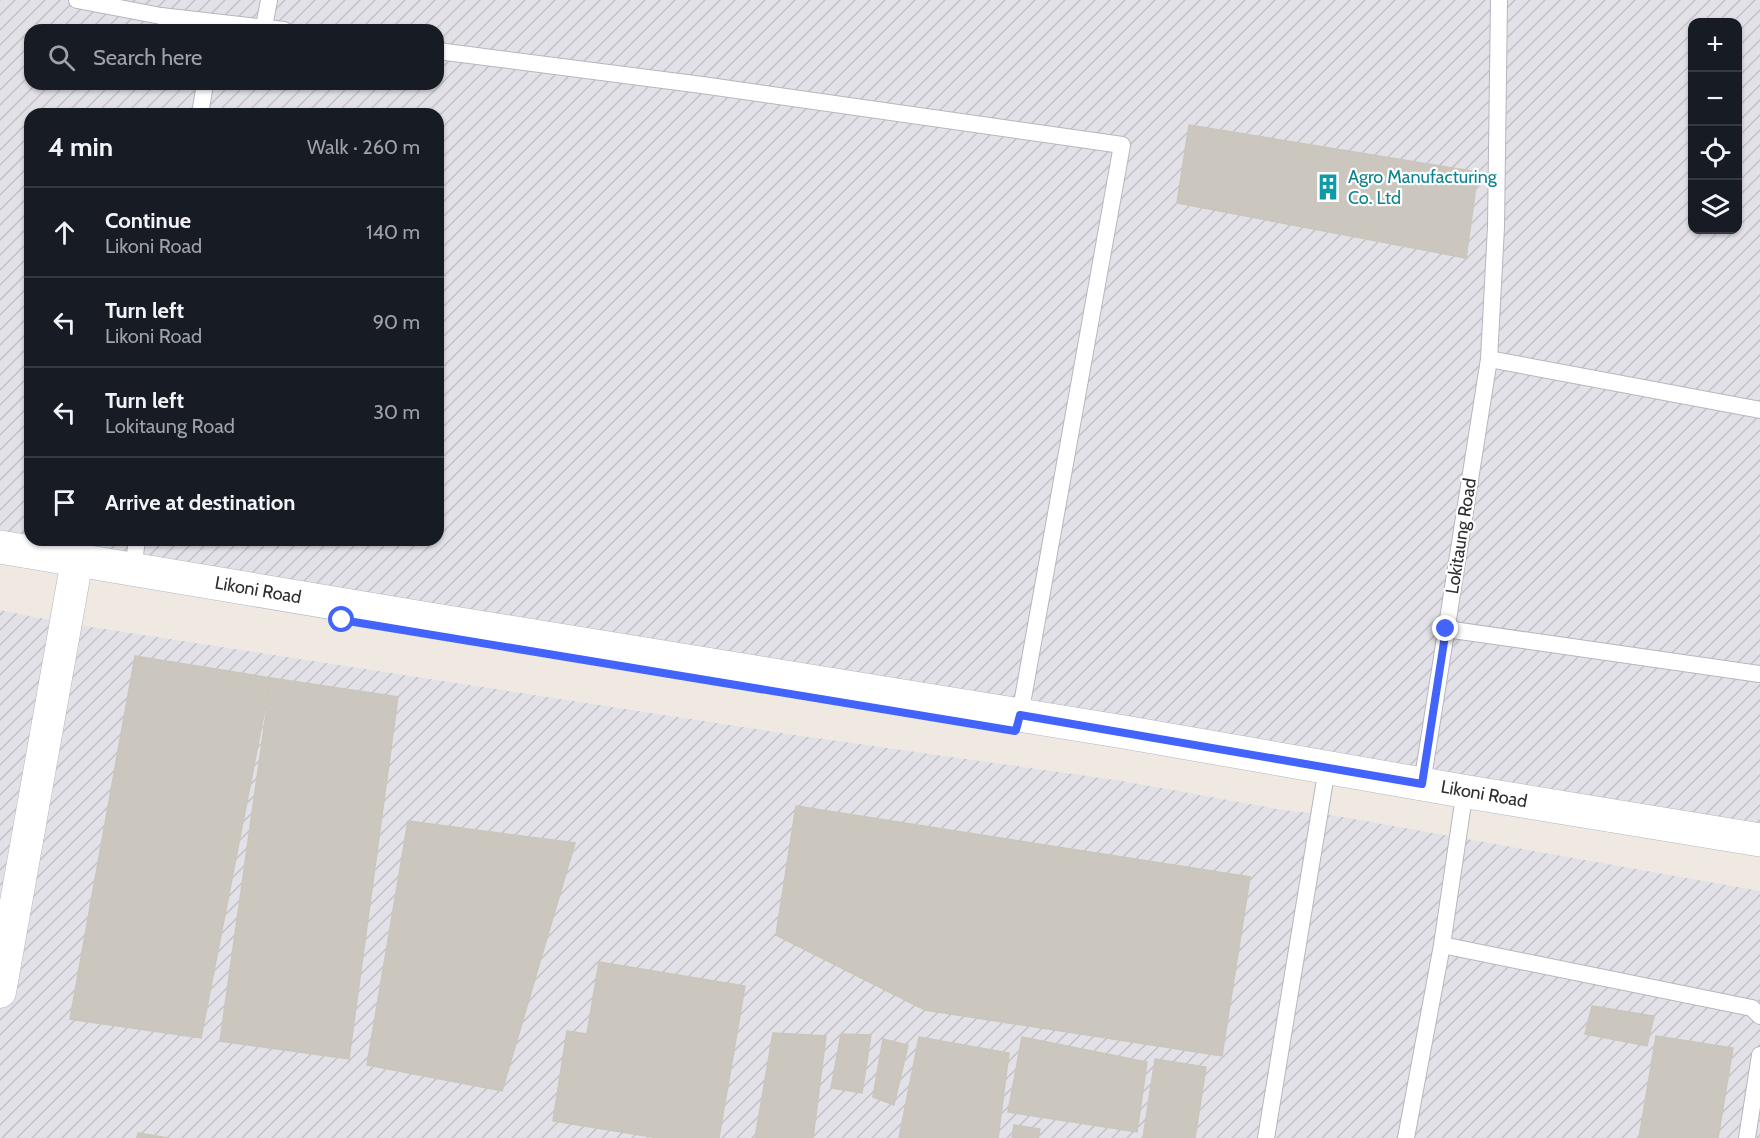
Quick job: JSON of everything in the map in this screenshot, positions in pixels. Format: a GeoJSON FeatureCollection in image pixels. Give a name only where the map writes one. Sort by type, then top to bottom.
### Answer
{"type":"FeatureCollection","features":[{"type":"Feature","properties":{"kind":"street","name":"Likoni Road"},"geometry":{"type":"LineString","coordinates":[[0,546],[135,555],[235,595]]}},
{"type":"Feature","properties":{"kind":"street","name":"Likoni Road"},"geometry":{"type":"LineString","coordinates":[[0,563],[74,577],[235,595],[1018,723],[1422,784],[1760,840]]}},
{"type":"Feature","properties":{"kind":"street"},"geometry":{"type":"LineString","coordinates":[[0,992],[74,577]]}},
{"type":"Feature","properties":{"kind":"street","name":"Likoni Road"},"geometry":{"type":"LineString","coordinates":[[1018,723],[1325,780],[1760,854]]}},
{"type":"Feature","properties":{"kind":"lane"},"geometry":{"type":"LineString","coordinates":[[77,0],[161,16],[236,24]]}},
{"type":"Feature","properties":{"kind":"lane"},"geometry":{"type":"LineString","coordinates":[[265,24],[269,0]]}},
{"type":"Feature","properties":{"kind":"lane","name":"Lokitaung Road"},"geometry":{"type":"LineString","coordinates":[[1422,784],[1489,359],[1496,227],[1499,0]]}},
{"type":"Feature","properties":{"kind":"lane"},"geometry":{"type":"LineString","coordinates":[[161,16],[175,24]]}},
{"type":"Feature","properties":{"kind":"lane"},"geometry":{"type":"LineString","coordinates":[[444,52],[702,85],[1122,145],[1018,723]]}},
{"type":"Feature","properties":{"kind":"lane"},"geometry":{"type":"LineString","coordinates":[[201,108],[204,90]]}},
{"type":"Feature","properties":{"kind":"lane"},"geometry":{"type":"LineString","coordinates":[[1489,359],[1760,410]]}},
{"type":"Feature","properties":{"kind":"lane"},"geometry":{"type":"LineString","coordinates":[[1446,629],[1760,674]]}},
{"type":"Feature","properties":{"kind":"lane"},"geometry":{"type":"LineString","coordinates":[[1266,1138],[1325,780]]}},
{"type":"Feature","properties":{"kind":"lane"},"geometry":{"type":"LineString","coordinates":[[1406,1138],[1442,945],[1463,803]]}},
{"type":"Feature","properties":{"kind":"lane"},"geometry":{"type":"LineString","coordinates":[[1442,945],[1752,1008],[1760,1016]]}},
{"type":"Feature","properties":{"kind":"lane"},"geometry":{"type":"LineString","coordinates":[[1747,1138],[1760,1055]]}},
{"type":"Feature","properties":{"kind":"shaded area"},"geometry":{"type":"Polygon","coordinates":[[[0,0],[1760,0],[1760,831],[54,546],[444,546],[444,108],[24,108],[24,541],[0,537],[0,0]]]}},
{"type":"Feature","properties":{"kind":"shaded area"},"geometry":{"type":"Polygon","coordinates":[[[0,610],[65,623],[795,735],[1122,781],[1283,810],[1337,816],[1760,891],[1760,1138],[0,1138],[0,610]]]}},
{"type":"Feature","properties":{"kind":"building","name":"Agro Manufacturing Co. Ltd"},"geometry":{"type":"Polygon","coordinates":[[[1189,125],[1478,172],[1466,258],[1177,203],[1189,125]]]}},
{"type":"Feature","properties":{"kind":"building"},"geometry":{"type":"Polygon","coordinates":[[[135,656],[271,678],[201,1038],[70,1019],[135,656]]]}},
{"type":"Feature","properties":{"kind":"building"},"geometry":{"type":"Polygon","coordinates":[[[271,678],[398,697],[349,1059],[220,1041],[271,678]]]}},
{"type":"Feature","properties":{"kind":"building"},"geometry":{"type":"Polygon","coordinates":[[[796,806],[1250,877],[1222,1056],[925,1010],[776,935],[796,806]]]}},
{"type":"Feature","properties":{"kind":"building"},"geometry":{"type":"Polygon","coordinates":[[[408,821],[575,843],[502,1091],[367,1065],[408,821]]]}},
{"type":"Feature","properties":{"kind":"building"},"geometry":{"type":"Polygon","coordinates":[[[599,962],[745,986],[719,1138],[658,1138],[553,1121],[567,1031],[587,1034],[599,962]]]}},
{"type":"Feature","properties":{"kind":"building"},"geometry":{"type":"Polygon","coordinates":[[[1592,1006],[1654,1016],[1647,1046],[1585,1034],[1592,1006]]]}},
{"type":"Feature","properties":{"kind":"building"},"geometry":{"type":"Polygon","coordinates":[[[773,1033],[826,1036],[813,1138],[755,1138],[773,1033]]]}},
{"type":"Feature","properties":{"kind":"building"},"geometry":{"type":"Polygon","coordinates":[[[841,1034],[871,1035],[862,1093],[831,1088],[841,1034]]]}},
{"type":"Feature","properties":{"kind":"building"},"geometry":{"type":"Polygon","coordinates":[[[1656,1036],[1733,1048],[1718,1138],[1639,1138],[1656,1036]]]}},
{"type":"Feature","properties":{"kind":"building"},"geometry":{"type":"Polygon","coordinates":[[[919,1037],[1009,1053],[998,1138],[899,1138],[919,1037]]]}},
{"type":"Feature","properties":{"kind":"building"},"geometry":{"type":"Polygon","coordinates":[[[1022,1037],[1147,1062],[1137,1132],[1008,1112],[1022,1037]]]}},
{"type":"Feature","properties":{"kind":"building"},"geometry":{"type":"Polygon","coordinates":[[[883,1039],[908,1045],[894,1105],[873,1097],[883,1039]]]}},
{"type":"Feature","properties":{"kind":"building"},"geometry":{"type":"Polygon","coordinates":[[[1155,1059],[1206,1067],[1195,1138],[1143,1138],[1155,1059]]]}},
{"type":"Feature","properties":{"kind":"building"},"geometry":{"type":"Polygon","coordinates":[[[1014,1125],[1040,1129],[1038,1138],[1012,1138],[1014,1125]]]}},
{"type":"Feature","properties":{"kind":"building"},"geometry":{"type":"Polygon","coordinates":[[[138,1133],[168,1138],[137,1138],[138,1133]]]}},
{"type":"Feature","properties":{"kind":"place","name":"Agro Manufacturing Co. Ltd"},"geometry":{"type":"Point","coordinates":[1328,187]}},
{"type":"Feature","properties":{"kind":"route"},"geometry":{"type":"LineString","coordinates":[[342,620],[1015,731],[1020,715],[1422,784],[1446,629]]}}]}
